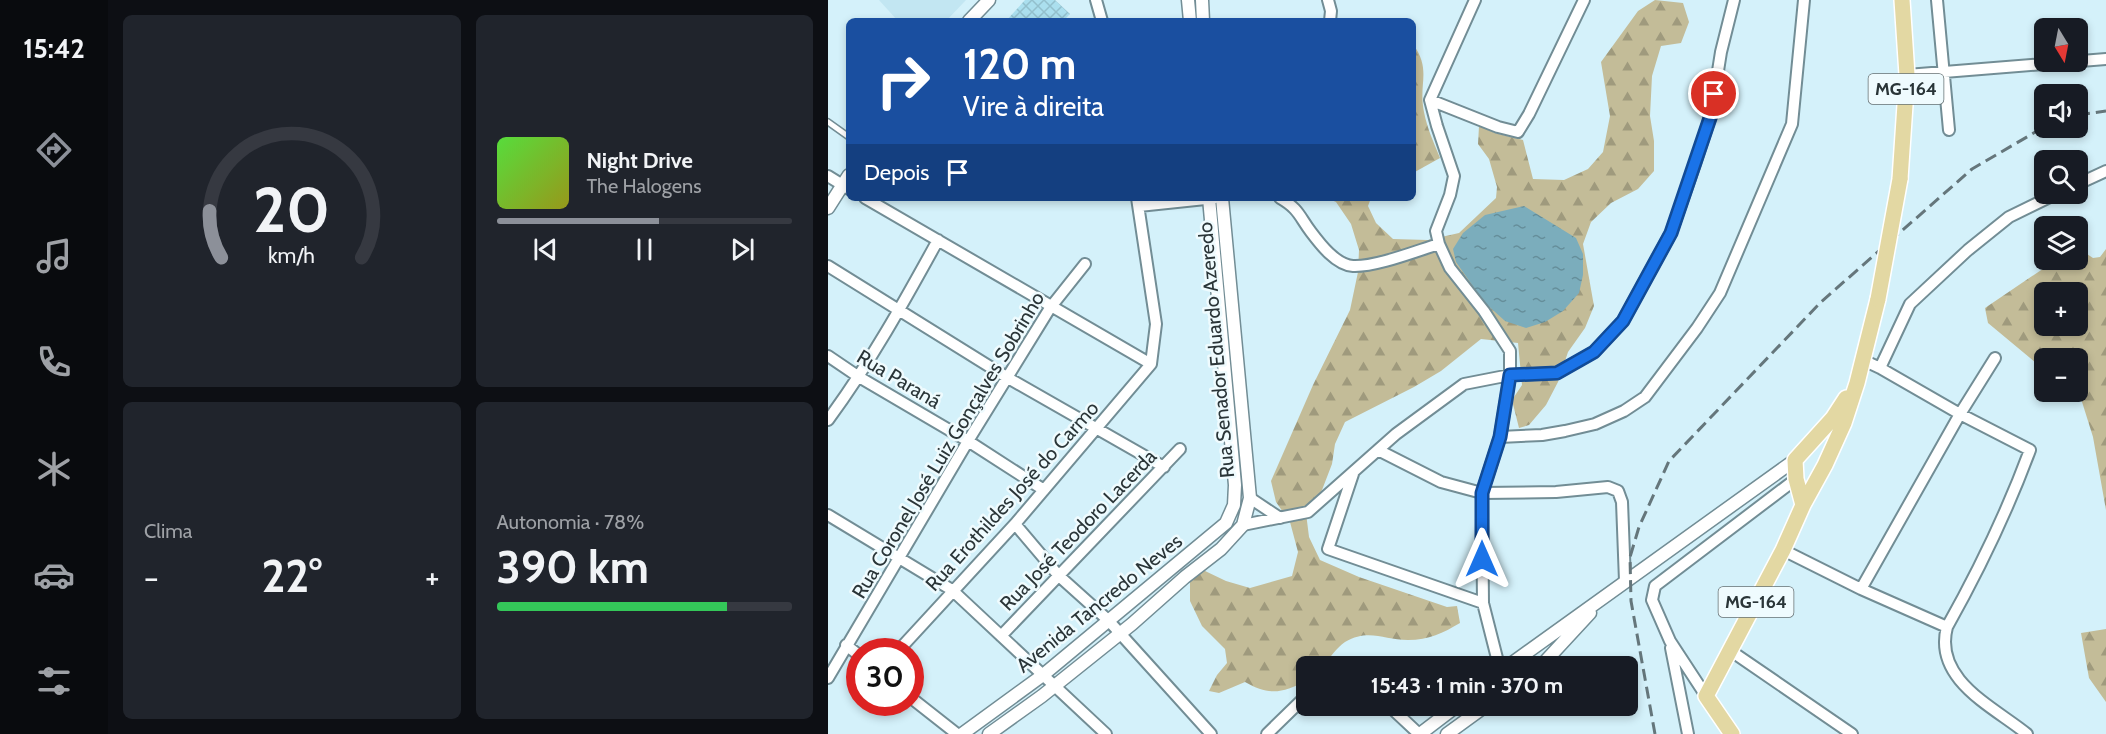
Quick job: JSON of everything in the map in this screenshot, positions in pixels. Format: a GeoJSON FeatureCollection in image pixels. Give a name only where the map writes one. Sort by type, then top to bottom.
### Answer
{"type":"FeatureCollection","features":[{"type":"Feature","properties":{"kind":"main road","name":"MG-164"},"geometry":{"type":"LineString","coordinates":[[1706,696],[1783,550],[1803,505],[1826,465],[1844,423],[1857,382],[1878,299],[1900,179],[1907,75],[1902,0]]}},
{"type":"Feature","properties":{"kind":"main road","name":"MG-164"},"geometry":{"type":"LineString","coordinates":[[1795,460],[1833,418],[1857,382]]}},
{"type":"Feature","properties":{"kind":"main road"},"geometry":{"type":"LineString","coordinates":[[1808,445],[1816,451],[1826,465]]}},
{"type":"Feature","properties":{"kind":"main road"},"geometry":{"type":"LineString","coordinates":[[1795,460],[1796,479],[1803,505]]}},
{"type":"Feature","properties":{"kind":"main road"},"geometry":{"type":"LineString","coordinates":[[1706,696],[1732,734]]}},
{"type":"Feature","properties":{"kind":"street"},"geometry":{"type":"LineString","coordinates":[[972,18],[989,0]]}},
{"type":"Feature","properties":{"kind":"street"},"geometry":{"type":"LineString","coordinates":[[1096,0],[1101,18]]}},
{"type":"Feature","properties":{"kind":"street"},"geometry":{"type":"LineString","coordinates":[[1188,0],[1190,18]]}},
{"type":"Feature","properties":{"kind":"street"},"geometry":{"type":"LineString","coordinates":[[1202,0],[1203,18]]}},
{"type":"Feature","properties":{"kind":"street"},"geometry":{"type":"LineString","coordinates":[[1328,0],[1332,11],[1331,18]]}},
{"type":"Feature","properties":{"kind":"street"},"geometry":{"type":"LineString","coordinates":[[1475,0],[1430,100],[1454,176],[1450,195],[1436,231],[1438,244],[1450,267],[1485,310],[1510,351],[1510,375],[1500,437],[1482,493],[1483,603],[1496,656]]}},
{"type":"Feature","properties":{"kind":"street"},"geometry":{"type":"LineString","coordinates":[[1430,100],[1498,127],[1518,132],[1584,0]]}},
{"type":"Feature","properties":{"kind":"street"},"geometry":{"type":"LineString","coordinates":[[1243,525],[1308,512],[1396,434],[1464,384],[1510,375],[1557,373],[1594,352],[1623,321],[1671,233],[1695,164],[1711,115],[1721,52],[1734,0]]}},
{"type":"Feature","properties":{"kind":"street"},"geometry":{"type":"LineString","coordinates":[[1500,437],[1565,431],[1595,424],[1624,411],[1646,398],[1697,328],[1720,293],[1792,124],[1804,0]]}},
{"type":"Feature","properties":{"kind":"street"},"geometry":{"type":"LineString","coordinates":[[1936,0],[1948,130]]}},
{"type":"Feature","properties":{"kind":"street"},"geometry":{"type":"LineString","coordinates":[[1907,75],[2106,59]]}},
{"type":"Feature","properties":{"kind":"street"},"geometry":{"type":"LineString","coordinates":[[2088,179],[2106,171]]}},
{"type":"Feature","properties":{"kind":"street"},"geometry":{"type":"LineString","coordinates":[[828,176],[846,183]]}},
{"type":"Feature","properties":{"kind":"street"},"geometry":{"type":"LineString","coordinates":[[828,208],[846,184]]}},
{"type":"Feature","properties":{"kind":"street"},"geometry":{"type":"LineString","coordinates":[[870,201],[1151,364],[1156,324],[1138,202],[1156,201]]}},
{"type":"Feature","properties":{"kind":"street","name":"Rua Senador Eduardo Azeredo"},"geometry":{"type":"LineString","coordinates":[[1209,201],[1235,485]]}},
{"type":"Feature","properties":{"kind":"street","name":"Rua Senador Eduardo Azeredo"},"geometry":{"type":"LineString","coordinates":[[1222,201],[1250,498]]}},
{"type":"Feature","properties":{"kind":"street"},"geometry":{"type":"LineString","coordinates":[[1286,201],[1294,206],[1311,232],[1334,258],[1352,266],[1378,262],[1438,244]]}},
{"type":"Feature","properties":{"kind":"street"},"geometry":{"type":"LineString","coordinates":[[1880,368],[1910,304],[1968,250],[2009,217],[2036,204]]}},
{"type":"Feature","properties":{"kind":"street"},"geometry":{"type":"LineString","coordinates":[[828,420],[859,377],[900,310],[938,240]]}},
{"type":"Feature","properties":{"kind":"street","name":"Rua Coronel José Luiz Gonçalves Sobrinho"},"geometry":{"type":"LineString","coordinates":[[850,638],[1052,305],[1085,264]]}},
{"type":"Feature","properties":{"kind":"street"},"geometry":{"type":"LineString","coordinates":[[828,266],[1008,378],[1164,467]]}},
{"type":"Feature","properties":{"kind":"street","name":"Rua Paraná"},"geometry":{"type":"LineString","coordinates":[[828,356],[1044,490]]}},
{"type":"Feature","properties":{"kind":"street"},"geometry":{"type":"LineString","coordinates":[[1861,589],[1960,414],[1995,358]]}},
{"type":"Feature","properties":{"kind":"street"},"geometry":{"type":"LineString","coordinates":[[1863,360],[2030,450],[2014,494],[1983,561],[1947,627],[1946,647],[1949,662],[1971,694],[2027,734]]}},
{"type":"Feature","properties":{"kind":"street","name":"Rua Erothildes José do Carmo"},"geometry":{"type":"LineString","coordinates":[[910,638],[1015,524],[1151,364]]}},
{"type":"Feature","properties":{"kind":"street","name":"Rua José Teodoro Lacerda"},"geometry":{"type":"LineString","coordinates":[[1000,636],[1180,449]]}},
{"type":"Feature","properties":{"kind":"street"},"geometry":{"type":"LineString","coordinates":[[1378,450],[1441,482],[1482,493],[1556,492],[1608,488],[1618,491],[1622,502],[1625,581]]}},
{"type":"Feature","properties":{"kind":"street"},"geometry":{"type":"LineString","coordinates":[[1521,656],[1795,460]]}},
{"type":"Feature","properties":{"kind":"street"},"geometry":{"type":"LineString","coordinates":[[1353,473],[1328,549],[1483,603]]}},
{"type":"Feature","properties":{"kind":"street"},"geometry":{"type":"LineString","coordinates":[[1706,696],[1670,641],[1652,600],[1655,586],[1796,479]]}},
{"type":"Feature","properties":{"kind":"street","name":"Avenida Tancredo Neves"},"geometry":{"type":"LineString","coordinates":[[962,734],[1043,675],[1226,523],[1234,505],[1235,485]]}},
{"type":"Feature","properties":{"kind":"street"},"geometry":{"type":"LineString","coordinates":[[1250,498],[1280,518]]}},
{"type":"Feature","properties":{"kind":"street","name":"Avenida Tancredo Neves"},"geometry":{"type":"LineString","coordinates":[[989,734],[1054,686],[1221,549],[1243,525],[1250,498]]}},
{"type":"Feature","properties":{"kind":"street"},"geometry":{"type":"LineString","coordinates":[[828,514],[952,590],[1106,734]]}},
{"type":"Feature","properties":{"kind":"street"},"geometry":{"type":"LineString","coordinates":[[1015,524],[1059,576],[1108,620],[1211,734]]}},
{"type":"Feature","properties":{"kind":"street"},"geometry":{"type":"LineString","coordinates":[[1783,550],[1861,589],[1947,627]]}},
{"type":"Feature","properties":{"kind":"street"},"geometry":{"type":"LineString","coordinates":[[1552,656],[1600,601]]}},
{"type":"Feature","properties":{"kind":"street"},"geometry":{"type":"LineString","coordinates":[[1670,641],[1688,734]]}},
{"type":"Feature","properties":{"kind":"street","name":"Rua Coronel José Luiz Gonçalves Sobrinho"},"geometry":{"type":"LineString","coordinates":[[829,672],[846,645]]}},
{"type":"Feature","properties":{"kind":"street"},"geometry":{"type":"LineString","coordinates":[[1731,651],[1852,734]]}},
{"type":"Feature","properties":{"kind":"street"},"geometry":{"type":"LineString","coordinates":[[1267,734],[1296,706]]}},
{"type":"Feature","properties":{"kind":"street"},"geometry":{"type":"LineString","coordinates":[[924,708],[957,734]]}},
{"type":"Feature","properties":{"kind":"street"},"geometry":{"type":"LineString","coordinates":[[1400,716],[1420,734],[1444,716]]}},
{"type":"Feature","properties":{"kind":"street"},"geometry":{"type":"LineString","coordinates":[[1447,734],[1472,716]]}},
{"type":"Feature","properties":{"kind":"lane"},"geometry":{"type":"LineString","coordinates":[[828,122],[846,135]]}},
{"type":"Feature","properties":{"kind":"shaded area"},"geometry":{"type":"Polygon","coordinates":[[[879,0],[966,0],[949,18],[895,18],[879,0]]]}},
{"type":"Feature","properties":{"kind":"green space"},"geometry":{"type":"Polygon","coordinates":[[[1655,0],[1683,3],[1689,22],[1681,43],[1661,46],[1652,76],[1650,116],[1654,141],[1654,171],[1638,189],[1611,203],[1591,222],[1583,244],[1594,306],[1585,328],[1568,352],[1558,382],[1546,405],[1529,425],[1519,428],[1512,400],[1522,385],[1518,343],[1481,339],[1441,371],[1345,422],[1335,444],[1332,464],[1322,490],[1306,513],[1309,537],[1320,560],[1359,577],[1447,607],[1457,606],[1460,623],[1442,633],[1423,639],[1399,640],[1369,635],[1345,642],[1331,656],[1296,656],[1296,685],[1283,690],[1269,691],[1245,682],[1219,693],[1209,691],[1217,675],[1227,663],[1225,649],[1202,626],[1190,601],[1190,581],[1203,570],[1226,581],[1250,588],[1292,576],[1298,552],[1290,522],[1276,502],[1271,481],[1313,385],[1350,310],[1358,272],[1359,250],[1351,224],[1334,201],[1370,201],[1368,206],[1376,223],[1393,239],[1428,240],[1459,233],[1496,198],[1497,187],[1489,159],[1478,144],[1479,126],[1495,133],[1523,140],[1533,179],[1564,180],[1588,169],[1603,152],[1610,116],[1601,62],[1638,11],[1655,0]]]}},
{"type":"Feature","properties":{"kind":"green space"},"geometry":{"type":"Polygon","coordinates":[[[1416,48],[1422,62],[1425,118],[1440,158],[1416,171],[1416,48]]]}},
{"type":"Feature","properties":{"kind":"green space"},"geometry":{"type":"Polygon","coordinates":[[[2106,249],[2106,510],[2093,437],[2082,402],[2088,402],[2088,348],[2034,348],[2034,361],[1988,323],[1985,308],[2041,270],[2088,270],[2088,255],[2093,258],[2100,257],[2106,249]]]}},
{"type":"Feature","properties":{"kind":"green space"},"geometry":{"type":"Polygon","coordinates":[[[2106,629],[2106,702],[2089,678],[2081,633],[2106,629]]]}},
{"type":"Feature","properties":{"kind":"water"},"geometry":{"type":"Polygon","coordinates":[[[1524,206],[1576,238],[1583,254],[1583,275],[1579,293],[1563,311],[1545,322],[1526,328],[1505,321],[1484,302],[1456,262],[1453,249],[1463,233],[1485,215],[1524,206]]]}},
{"type":"Feature","properties":{"kind":"building"},"geometry":{"type":"Polygon","coordinates":[[[1025,0],[1055,0],[1070,14],[1066,18],[1009,18],[1025,0]]]}},
{"type":"Feature","properties":{"kind":"railway"},"geometry":{"type":"LineString","coordinates":[[2088,114],[2106,111]]}},
{"type":"Feature","properties":{"kind":"railway"},"geometry":{"type":"LineString","coordinates":[[1655,734],[1631,601],[1630,557],[1639,527],[1669,461],[1821,302],[1972,169],[2034,133]]}},
{"type":"Feature","properties":{"kind":"route"},"geometry":{"type":"LineString","coordinates":[[1482,559],[1482,493],[1500,437],[1510,375],[1557,373],[1594,352],[1623,321],[1671,233],[1711,115],[1714,94]]}}]}
